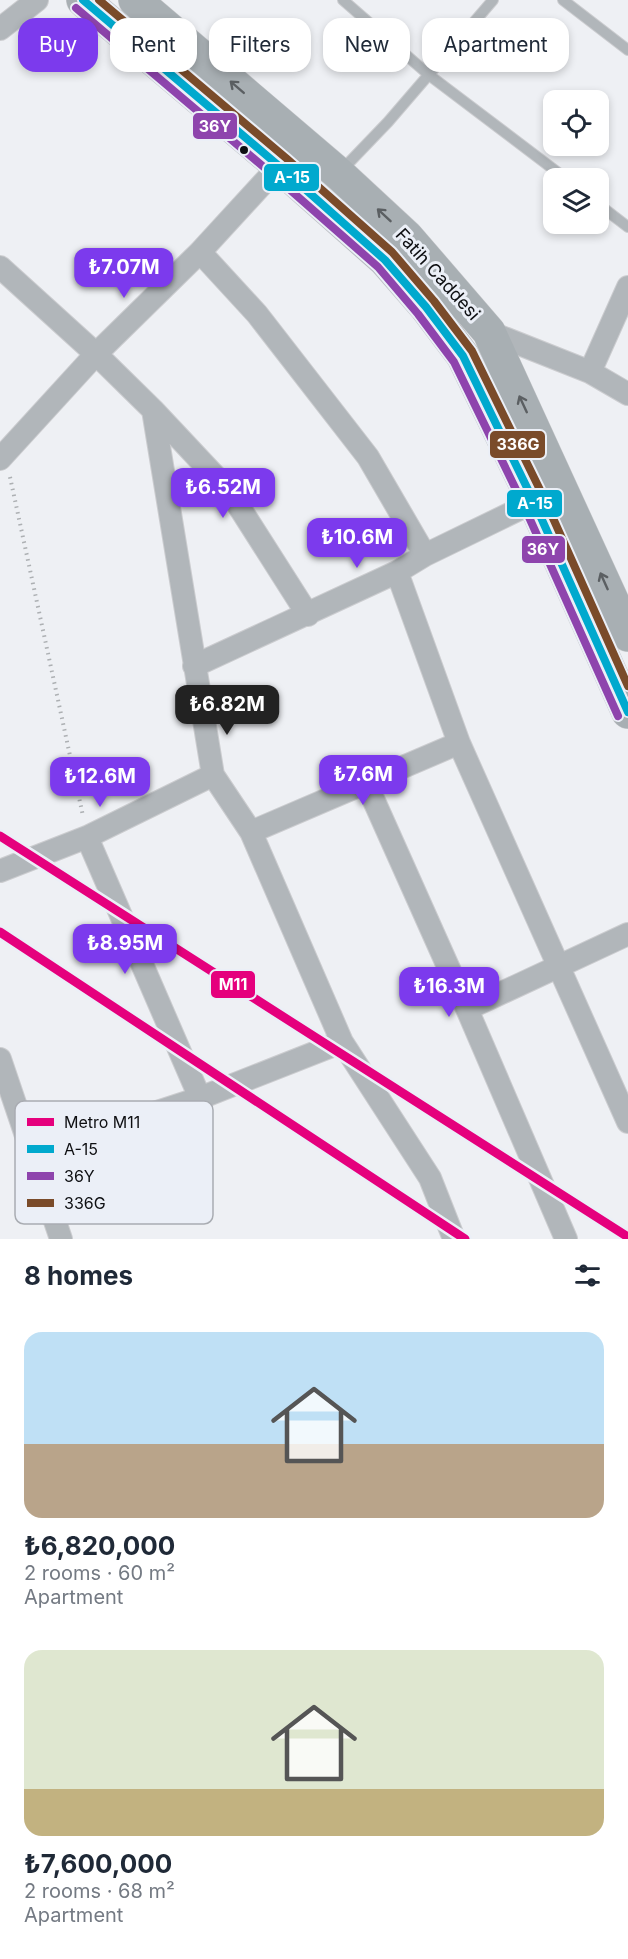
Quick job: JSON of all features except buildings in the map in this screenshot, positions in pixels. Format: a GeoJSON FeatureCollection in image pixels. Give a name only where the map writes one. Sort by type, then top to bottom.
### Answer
{"type":"FeatureCollection","features":[{"type":"Feature","properties":{"kind":"main road"},"geometry":{"type":"LineString","coordinates":[[82,0],[110,24]]}},
{"type":"Feature","properties":{"kind":"main road","name":"Fatih Caddesi"},"geometry":{"type":"LineString","coordinates":[[135,0],[156,18]]}},
{"type":"Feature","properties":{"kind":"main road","name":"Fatih Caddesi"},"geometry":{"type":"LineString","coordinates":[[197,53],[339,174],[407,237],[489,332],[628,634]]}},
{"type":"Feature","properties":{"kind":"main road"},"geometry":{"type":"LineString","coordinates":[[167,72],[279,166],[385,261],[426,307],[463,356],[534,502],[628,712]]}},
{"type":"Feature","properties":{"kind":"street"},"geometry":{"type":"LineString","coordinates":[[0,29],[37,0]]}},
{"type":"Feature","properties":{"kind":"street"},"geometry":{"type":"LineString","coordinates":[[2,453],[96,354],[200,252],[279,166]]}},
{"type":"Feature","properties":{"kind":"street"},"geometry":{"type":"LineString","coordinates":[[200,252],[258,314],[368,457],[425,555]]}},
{"type":"Feature","properties":{"kind":"street"},"geometry":{"type":"LineString","coordinates":[[0,267],[96,354],[153,410],[229,491],[308,615]]}},
{"type":"Feature","properties":{"kind":"street"},"geometry":{"type":"LineString","coordinates":[[590,372],[628,287]]}},
{"type":"Feature","properties":{"kind":"street"},"geometry":{"type":"LineString","coordinates":[[489,332],[590,372],[628,394]]}},
{"type":"Feature","properties":{"kind":"street"},"geometry":{"type":"LineString","coordinates":[[153,410],[213,775],[251,832],[342,1042],[430,1178],[454,1239]]}},
{"type":"Feature","properties":{"kind":"street"},"geometry":{"type":"LineString","coordinates":[[194,666],[308,615],[534,502]]}},
{"type":"Feature","properties":{"kind":"street"},"geometry":{"type":"LineString","coordinates":[[397,572],[459,743],[628,1122]]}},
{"type":"Feature","properties":{"kind":"street"},"geometry":{"type":"LineString","coordinates":[[251,832],[459,743]]}},
{"type":"Feature","properties":{"kind":"street"},"geometry":{"type":"LineString","coordinates":[[0,871],[87,837],[213,775]]}},
{"type":"Feature","properties":{"kind":"street"},"geometry":{"type":"LineString","coordinates":[[366,783],[566,1239]]}},
{"type":"Feature","properties":{"kind":"street"},"geometry":{"type":"LineString","coordinates":[[87,837],[200,1098]]}},
{"type":"Feature","properties":{"kind":"street"},"geometry":{"type":"LineString","coordinates":[[467,1009],[628,934]]}},
{"type":"Feature","properties":{"kind":"street"},"geometry":{"type":"LineString","coordinates":[[191,1101],[342,1042]]}},
{"type":"Feature","properties":{"kind":"street"},"geometry":{"type":"LineString","coordinates":[[0,1059],[15,1103]]}},
{"type":"Feature","properties":{"kind":"street"},"geometry":{"type":"LineString","coordinates":[[56,1224],[61,1239]]}},
{"type":"Feature","properties":{"kind":"lane"},"geometry":{"type":"LineString","coordinates":[[343,0],[429,75],[552,168]]}},
{"type":"Feature","properties":{"kind":"lane"},"geometry":{"type":"LineString","coordinates":[[339,174],[493,0]]}},
{"type":"Feature","properties":{"kind":"lane"},"geometry":{"type":"LineString","coordinates":[[563,0],[628,50]]}},
{"type":"Feature","properties":{"kind":"lane"},"geometry":{"type":"LineString","coordinates":[[609,212],[628,227]]}},
{"type":"Feature","properties":{"kind":"path"},"geometry":{"type":"LineString","coordinates":[[2,453],[87,837]]}},
{"type":"Feature","properties":{"kind":"metro line","name":"M11"},"geometry":{"type":"LineString","coordinates":[[0,836],[628,1237]]}},
{"type":"Feature","properties":{"kind":"metro line","name":"M11"},"geometry":{"type":"LineString","coordinates":[[0,932],[465,1239]]}},
{"type":"Feature","properties":{"kind":"transit line","name":"A-15"},"geometry":{"type":"LineString","coordinates":[[83,0],[279,166],[385,260],[426,307],[463,356],[534,502],[628,712]]}},
{"type":"Feature","properties":{"kind":"transit line","name":"336G"},"geometry":{"type":"LineString","coordinates":[[99,0],[286,158],[392,252],[434,301],[472,351],[544,498],[628,686]]}},
{"type":"Feature","properties":{"kind":"transit line","name":"36Y"},"geometry":{"type":"LineString","coordinates":[[76,8],[378,267],[418,314],[454,362],[524,506],[618,716]]}}]}
